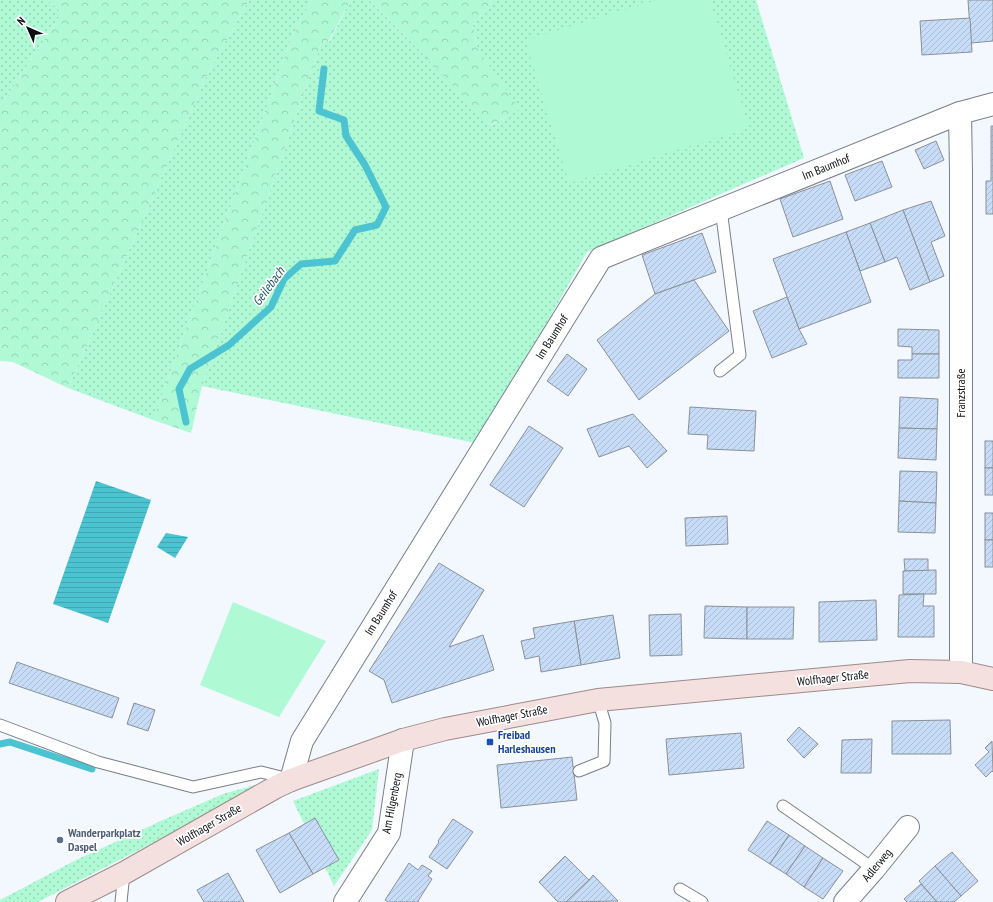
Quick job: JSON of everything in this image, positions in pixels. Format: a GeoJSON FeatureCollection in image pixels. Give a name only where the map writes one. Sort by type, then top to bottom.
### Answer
{"type":"FeatureCollection","features":[{"type":"Feature","properties":{"kind":"main road","name":"Wolfhager Straße"},"geometry":{"type":"LineString","coordinates":[[67,902],[124,873],[291,780],[403,740],[445,729],[598,700],[910,671],[960,672],[993,679]]}},
{"type":"Feature","properties":{"kind":"street","name":"Im Baumhof"},"geometry":{"type":"LineString","coordinates":[[291,780],[302,741],[601,258],[960,113],[993,104]]}},
{"type":"Feature","properties":{"kind":"street","name":"Franzstraße"},"geometry":{"type":"LineString","coordinates":[[960,113],[960,672]]}},
{"type":"Feature","properties":{"kind":"street","name":"Am Hilgenberg"},"geometry":{"type":"LineString","coordinates":[[345,902],[389,833],[403,740]]}},
{"type":"Feature","properties":{"kind":"street","name":"Adlerweg"},"geometry":{"type":"LineString","coordinates":[[845,902],[908,827]]}},
{"type":"Feature","properties":{"kind":"lane"},"geometry":{"type":"LineString","coordinates":[[720,371],[740,355],[721,209]]}},
{"type":"Feature","properties":{"kind":"lane"},"geometry":{"type":"LineString","coordinates":[[579,771],[604,761],[605,723],[598,700]]}},
{"type":"Feature","properties":{"kind":"lane"},"geometry":{"type":"LineString","coordinates":[[0,725],[98,762],[193,787],[260,772],[291,780]]}},
{"type":"Feature","properties":{"kind":"lane"},"geometry":{"type":"LineString","coordinates":[[783,806],[874,869]]}},
{"type":"Feature","properties":{"kind":"lane"},"geometry":{"type":"LineString","coordinates":[[121,902],[124,873]]}},
{"type":"Feature","properties":{"kind":"lane"},"geometry":{"type":"LineString","coordinates":[[680,889],[702,902]]}},
{"type":"Feature","properties":{"kind":"green space"},"geometry":{"type":"Polygon","coordinates":[[[0,0],[48,0],[62,13],[0,107],[0,0]]]}},
{"type":"Feature","properties":{"kind":"green space"},"geometry":{"type":"Polygon","coordinates":[[[48,0],[249,0],[208,73],[68,388],[13,362],[0,361],[0,107],[62,13],[48,0]]]}},
{"type":"Feature","properties":{"kind":"green space"},"geometry":{"type":"Polygon","coordinates":[[[249,0],[312,0],[293,34],[153,420],[68,388],[208,73],[249,0]]]}},
{"type":"Feature","properties":{"kind":"green space"},"geometry":{"type":"Polygon","coordinates":[[[312,0],[351,0],[328,42],[322,41],[202,386],[191,433],[153,420],[293,34],[312,0]]]}},
{"type":"Feature","properties":{"kind":"green space"},"geometry":{"type":"Polygon","coordinates":[[[351,0],[369,0],[492,125],[519,109],[477,48],[473,25],[493,0],[756,0],[804,158],[587,252],[500,405],[475,443],[202,386],[322,41],[329,42],[351,0]]]}},
{"type":"Feature","properties":{"kind":"green space"},"geometry":{"type":"Polygon","coordinates":[[[369,0],[493,0],[473,25],[477,48],[520,109],[491,125],[369,0]]]}},
{"type":"Feature","properties":{"kind":"green space"},"geometry":{"type":"Polygon","coordinates":[[[657,0],[710,0],[749,128],[569,183],[525,40],[657,0]]]}},
{"type":"Feature","properties":{"kind":"green space"},"geometry":{"type":"Polygon","coordinates":[[[233,602],[326,641],[279,717],[200,685],[233,602]]]}},
{"type":"Feature","properties":{"kind":"green space"},"geometry":{"type":"Polygon","coordinates":[[[379,769],[372,830],[334,886],[293,801],[379,769]]]}},
{"type":"Feature","properties":{"kind":"green space"},"geometry":{"type":"Polygon","coordinates":[[[259,784],[261,787],[38,902],[0,902],[0,900],[76,860],[163,820],[223,794],[259,784]]]}},
{"type":"Feature","properties":{"kind":"water"},"geometry":{"type":"Polygon","coordinates":[[[96,481],[151,500],[108,623],[53,604],[96,481]]]}},
{"type":"Feature","properties":{"kind":"water"},"geometry":{"type":"Polygon","coordinates":[[[166,533],[188,537],[175,558],[157,547],[166,533]]]}},
{"type":"Feature","properties":{"kind":"building"},"geometry":{"type":"Polygon","coordinates":[[[968,0],[993,0],[993,41],[971,43],[968,0]]]}},
{"type":"Feature","properties":{"kind":"building"},"geometry":{"type":"Polygon","coordinates":[[[970,18],[972,52],[922,55],[920,21],[970,18]]]}},
{"type":"Feature","properties":{"kind":"building"},"geometry":{"type":"Polygon","coordinates":[[[991,126],[993,126],[993,214],[986,214],[986,181],[991,181],[991,126]]]}},
{"type":"Feature","properties":{"kind":"building"},"geometry":{"type":"Polygon","coordinates":[[[936,141],[944,160],[924,169],[915,150],[936,141]]]}},
{"type":"Feature","properties":{"kind":"building"},"geometry":{"type":"Polygon","coordinates":[[[882,161],[892,187],[855,201],[845,175],[882,161]]]}},
{"type":"Feature","properties":{"kind":"building"},"geometry":{"type":"Polygon","coordinates":[[[830,181],[843,219],[793,237],[780,199],[830,181]]]}},
{"type":"Feature","properties":{"kind":"building"},"geometry":{"type":"Polygon","coordinates":[[[931,201],[945,236],[931,242],[944,276],[930,282],[903,210],[931,201]]]}},
{"type":"Feature","properties":{"kind":"building"},"geometry":{"type":"Polygon","coordinates":[[[903,210],[930,282],[910,290],[897,257],[885,262],[870,223],[903,210]]]}},
{"type":"Feature","properties":{"kind":"building"},"geometry":{"type":"Polygon","coordinates":[[[870,223],[885,262],[860,271],[846,232],[870,223]]]}},
{"type":"Feature","properties":{"kind":"building"},"geometry":{"type":"Polygon","coordinates":[[[846,232],[871,302],[799,329],[773,259],[846,232]]]}},
{"type":"Feature","properties":{"kind":"building"},"geometry":{"type":"Polygon","coordinates":[[[702,233],[716,272],[655,294],[642,255],[702,233]]]}},
{"type":"Feature","properties":{"kind":"building"},"geometry":{"type":"Polygon","coordinates":[[[694,280],[729,331],[639,400],[597,340],[655,294],[694,280]]]}},
{"type":"Feature","properties":{"kind":"building"},"geometry":{"type":"Polygon","coordinates":[[[787,297],[799,329],[807,344],[772,358],[753,311],[787,297]]]}},
{"type":"Feature","properties":{"kind":"building"},"geometry":{"type":"Polygon","coordinates":[[[898,329],[939,330],[939,354],[912,354],[912,347],[898,346],[898,329]]]}},
{"type":"Feature","properties":{"kind":"building"},"geometry":{"type":"Polygon","coordinates":[[[567,354],[587,369],[568,396],[547,381],[567,354]]]}},
{"type":"Feature","properties":{"kind":"building"},"geometry":{"type":"Polygon","coordinates":[[[912,354],[939,354],[939,378],[898,378],[898,360],[912,360],[912,354]]]}},
{"type":"Feature","properties":{"kind":"building"},"geometry":{"type":"Polygon","coordinates":[[[900,397],[938,399],[937,429],[899,428],[900,397]]]}},
{"type":"Feature","properties":{"kind":"building"},"geometry":{"type":"Polygon","coordinates":[[[690,407],[756,411],[754,451],[707,449],[708,435],[688,434],[690,407]]]}},
{"type":"Feature","properties":{"kind":"building"},"geometry":{"type":"Polygon","coordinates":[[[633,414],[667,451],[647,468],[629,446],[599,457],[587,429],[633,414]]]}},
{"type":"Feature","properties":{"kind":"building"},"geometry":{"type":"Polygon","coordinates":[[[529,426],[563,448],[524,507],[490,485],[529,426]]]}},
{"type":"Feature","properties":{"kind":"building"},"geometry":{"type":"Polygon","coordinates":[[[899,428],[937,429],[936,460],[898,458],[899,428]]]}},
{"type":"Feature","properties":{"kind":"building"},"geometry":{"type":"Polygon","coordinates":[[[985,441],[993,441],[993,468],[985,468],[985,441]]]}},
{"type":"Feature","properties":{"kind":"building"},"geometry":{"type":"Polygon","coordinates":[[[985,468],[993,468],[993,495],[985,495],[985,468]]]}},
{"type":"Feature","properties":{"kind":"building"},"geometry":{"type":"Polygon","coordinates":[[[900,471],[937,472],[936,503],[899,501],[900,471]]]}},
{"type":"Feature","properties":{"kind":"building"},"geometry":{"type":"Polygon","coordinates":[[[899,501],[936,503],[935,533],[898,532],[899,501]]]}},
{"type":"Feature","properties":{"kind":"building"},"geometry":{"type":"Polygon","coordinates":[[[985,513],[993,513],[993,540],[985,540],[985,513]]]}},
{"type":"Feature","properties":{"kind":"building"},"geometry":{"type":"Polygon","coordinates":[[[727,516],[728,544],[686,546],[685,518],[727,516]]]}},
{"type":"Feature","properties":{"kind":"building"},"geometry":{"type":"Polygon","coordinates":[[[985,540],[993,540],[993,567],[985,567],[985,540]]]}},
{"type":"Feature","properties":{"kind":"building"},"geometry":{"type":"Polygon","coordinates":[[[904,559],[928,559],[928,571],[905,571],[904,559]]]}},
{"type":"Feature","properties":{"kind":"building"},"geometry":{"type":"Polygon","coordinates":[[[439,563],[484,590],[449,647],[483,635],[494,670],[392,703],[384,680],[369,671],[439,563]]]}},
{"type":"Feature","properties":{"kind":"building"},"geometry":{"type":"Polygon","coordinates":[[[936,570],[936,594],[903,594],[903,571],[936,570]]]}},
{"type":"Feature","properties":{"kind":"building"},"geometry":{"type":"Polygon","coordinates":[[[924,594],[923,606],[934,606],[934,637],[898,637],[899,595],[924,594]]]}},
{"type":"Feature","properties":{"kind":"building"},"geometry":{"type":"Polygon","coordinates":[[[876,600],[877,640],[819,642],[819,602],[876,600]]]}},
{"type":"Feature","properties":{"kind":"building"},"geometry":{"type":"Polygon","coordinates":[[[705,606],[747,607],[747,639],[704,638],[705,606]]]}},
{"type":"Feature","properties":{"kind":"building"},"geometry":{"type":"Polygon","coordinates":[[[747,607],[794,607],[793,639],[747,639],[747,607]]]}},
{"type":"Feature","properties":{"kind":"building"},"geometry":{"type":"Polygon","coordinates":[[[681,614],[682,655],[650,656],[649,615],[681,614]]]}},
{"type":"Feature","properties":{"kind":"building"},"geometry":{"type":"Polygon","coordinates":[[[613,615],[620,658],[581,665],[574,621],[613,615]]]}},
{"type":"Feature","properties":{"kind":"building"},"geometry":{"type":"Polygon","coordinates":[[[574,621],[581,665],[541,672],[539,656],[525,659],[521,641],[535,638],[533,628],[574,621]]]}},
{"type":"Feature","properties":{"kind":"building"},"geometry":{"type":"Polygon","coordinates":[[[17,662],[119,698],[112,718],[9,683],[17,662]]]}},
{"type":"Feature","properties":{"kind":"building"},"geometry":{"type":"Polygon","coordinates":[[[134,703],[155,710],[148,731],[127,724],[134,703]]]}},
{"type":"Feature","properties":{"kind":"building"},"geometry":{"type":"Polygon","coordinates":[[[950,720],[951,754],[892,754],[892,721],[950,720]]]}},
{"type":"Feature","properties":{"kind":"building"},"geometry":{"type":"Polygon","coordinates":[[[799,727],[818,744],[804,758],[787,740],[799,727]]]}},
{"type":"Feature","properties":{"kind":"building"},"geometry":{"type":"Polygon","coordinates":[[[741,733],[744,768],[669,775],[666,739],[741,733]]]}},
{"type":"Feature","properties":{"kind":"building"},"geometry":{"type":"Polygon","coordinates":[[[872,739],[871,773],[841,773],[842,740],[872,739]]]}},
{"type":"Feature","properties":{"kind":"building"},"geometry":{"type":"Polygon","coordinates":[[[992,741],[993,772],[992,771],[986,777],[975,765],[989,752],[985,748],[992,741]]]}},
{"type":"Feature","properties":{"kind":"building"},"geometry":{"type":"Polygon","coordinates":[[[572,757],[577,800],[501,808],[497,765],[572,757]]]}},
{"type":"Feature","properties":{"kind":"building"},"geometry":{"type":"Polygon","coordinates":[[[315,818],[339,860],[313,874],[289,833],[315,818]]]}},
{"type":"Feature","properties":{"kind":"building"},"geometry":{"type":"Polygon","coordinates":[[[453,819],[473,832],[447,869],[429,857],[453,819]]]}},
{"type":"Feature","properties":{"kind":"building"},"geometry":{"type":"Polygon","coordinates":[[[767,821],[789,835],[770,864],[748,850],[767,821]]]}},
{"type":"Feature","properties":{"kind":"building"},"geometry":{"type":"Polygon","coordinates":[[[289,833],[313,874],[280,893],[256,850],[289,833]]]}},
{"type":"Feature","properties":{"kind":"building"},"geometry":{"type":"Polygon","coordinates":[[[789,835],[805,846],[786,874],[770,864],[789,835]]]}},
{"type":"Feature","properties":{"kind":"building"},"geometry":{"type":"Polygon","coordinates":[[[805,846],[823,858],[804,887],[786,874],[805,846]]]}},
{"type":"Feature","properties":{"kind":"building"},"geometry":{"type":"Polygon","coordinates":[[[952,852],[978,881],[961,896],[935,866],[952,852]]]}},
{"type":"Feature","properties":{"kind":"building"},"geometry":{"type":"Polygon","coordinates":[[[565,856],[589,880],[566,902],[558,902],[539,882],[565,856]]]}},
{"type":"Feature","properties":{"kind":"building"},"geometry":{"type":"Polygon","coordinates":[[[823,858],[843,871],[823,899],[804,887],[823,858]]]}},
{"type":"Feature","properties":{"kind":"building"},"geometry":{"type":"Polygon","coordinates":[[[409,863],[418,870],[422,865],[432,871],[428,876],[432,879],[418,901],[419,902],[388,902],[385,900],[409,863]]]}},
{"type":"Feature","properties":{"kind":"building"},"geometry":{"type":"Polygon","coordinates":[[[935,866],[961,896],[954,902],[937,902],[919,881],[935,866]]]}},
{"type":"Feature","properties":{"kind":"building"},"geometry":{"type":"Polygon","coordinates":[[[228,873],[244,902],[204,902],[197,890],[228,873]]]}},
{"type":"Feature","properties":{"kind":"building"},"geometry":{"type":"Polygon","coordinates":[[[593,875],[618,901],[566,902],[589,880],[593,875]]]}},
{"type":"Feature","properties":{"kind":"building"},"geometry":{"type":"Polygon","coordinates":[[[921,884],[937,902],[907,902],[904,899],[921,884]]]}},
{"type":"Feature","properties":{"kind":"waterway","name":"Geilebach"},"geometry":{"type":"LineString","coordinates":[[186,422],[179,389],[190,369],[229,345],[271,307],[284,279],[301,264],[335,261],[355,230],[377,225],[386,207],[365,165],[346,136],[344,120],[319,111],[324,69]]}},
{"type":"Feature","properties":{"kind":"waterway"},"geometry":{"type":"LineString","coordinates":[[0,744],[10,742],[92,769]]}},
{"type":"Feature","properties":{"kind":"place","name":"Freibad Harleshausen"},"geometry":{"type":"Point","coordinates":[490,742]}},
{"type":"Feature","properties":{"kind":"place","name":"Wanderparkplatz Daspel"},"geometry":{"type":"Point","coordinates":[60,840]}}]}
